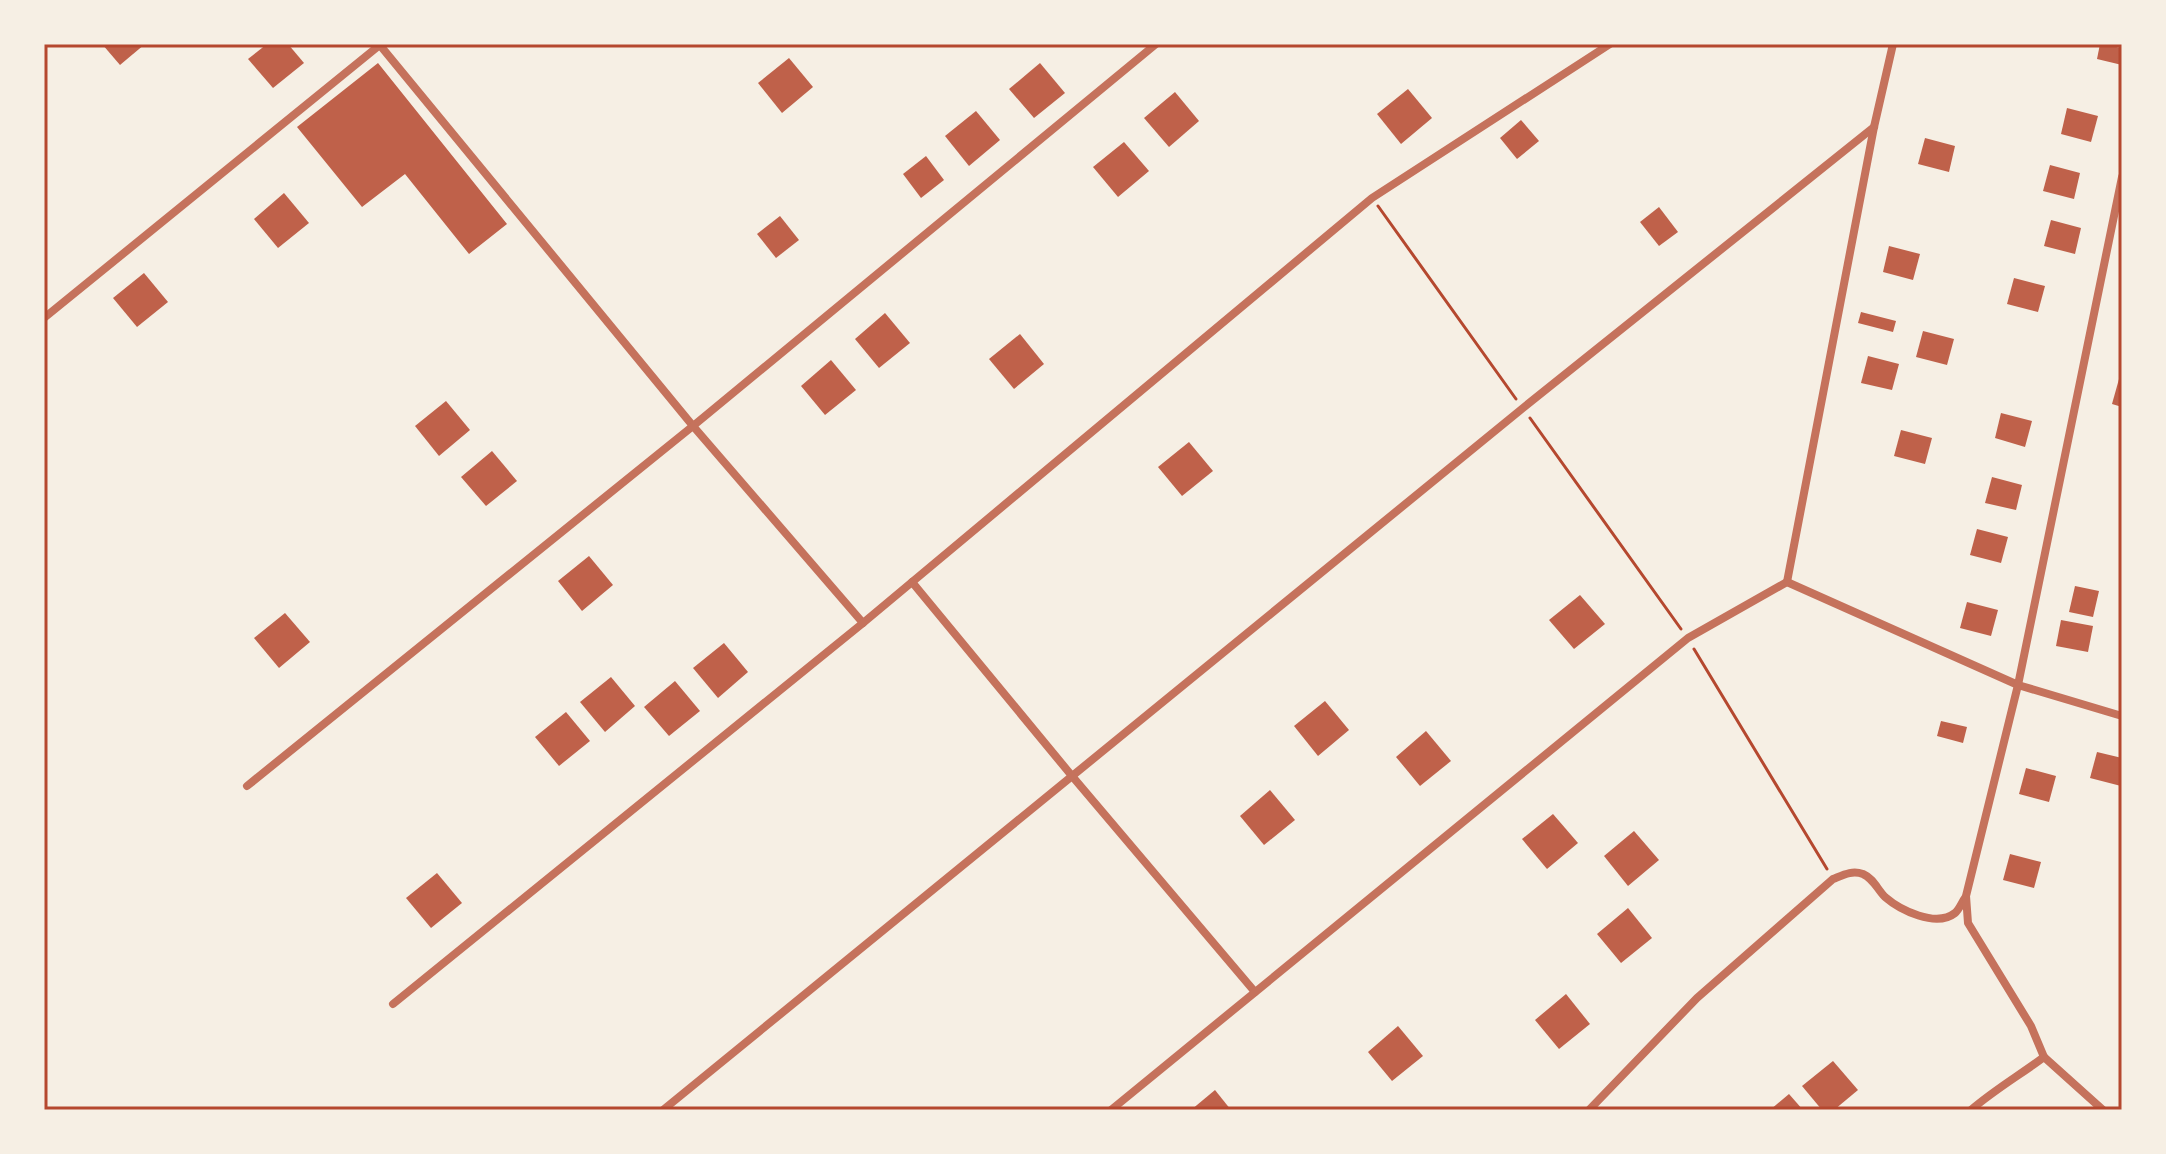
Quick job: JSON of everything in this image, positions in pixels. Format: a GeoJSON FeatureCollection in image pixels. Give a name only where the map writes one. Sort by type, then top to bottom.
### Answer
{"type":"FeatureCollection","features":[{"type":"Feature","properties":{"kind":"street"},"geometry":{"type":"LineString","coordinates":[[44,318],[380,44],[693,426],[863,623]]}},
{"type":"Feature","properties":{"kind":"street"},"geometry":{"type":"LineString","coordinates":[[247,786],[693,426],[1156,44]]}},
{"type":"Feature","properties":{"kind":"street"},"geometry":{"type":"LineString","coordinates":[[393,1004],[863,623],[1372,197],[1610,44]]}},
{"type":"Feature","properties":{"kind":"street"},"geometry":{"type":"LineString","coordinates":[[1111,1110],[1688,638],[1787,582],[1874,127],[1893,44]]}},
{"type":"Feature","properties":{"kind":"street"},"geometry":{"type":"LineString","coordinates":[[663,1110],[1523,408],[1874,127]]}},
{"type":"Feature","properties":{"kind":"street"},"geometry":{"type":"LineString","coordinates":[[1589,1110],[1697,998],[1833,879],[1851,872],[1862,874],[1872,879],[1885,896],[1910,913],[1940,919],[1956,913],[1966,896],[2018,685],[2122,177]]}},
{"type":"Feature","properties":{"kind":"street"},"geometry":{"type":"LineString","coordinates":[[912,582],[1255,992]]}},
{"type":"Feature","properties":{"kind":"street"},"geometry":{"type":"LineString","coordinates":[[1787,582],[2018,685],[2122,716]]}},
{"type":"Feature","properties":{"kind":"street"},"geometry":{"type":"LineString","coordinates":[[1966,896],[1968,923],[2031,1026],[2044,1057],[2103,1110]]}},
{"type":"Feature","properties":{"kind":"street"},"geometry":{"type":"LineString","coordinates":[[1971,1110],[2001,1085],[2044,1057]]}},
{"type":"Feature","properties":{"kind":"path"},"geometry":{"type":"LineString","coordinates":[[1372,197],[1688,638],[1833,879]]}},
{"type":"Feature","properties":{"kind":"building"},"geometry":{"type":"Polygon","coordinates":[[[102,44],[145,44],[120,65],[102,44]]]}},
{"type":"Feature","properties":{"kind":"building"},"geometry":{"type":"Polygon","coordinates":[[[267,44],[288,44],[304,63],[273,88],[248,59],[267,44]]]}},
{"type":"Feature","properties":{"kind":"building"},"geometry":{"type":"Polygon","coordinates":[[[2100,44],[2122,48],[2122,65],[2097,59],[2100,44]]]}},
{"type":"Feature","properties":{"kind":"building"},"geometry":{"type":"Polygon","coordinates":[[[789,58],[813,87],[782,113],[758,83],[789,58]]]}},
{"type":"Feature","properties":{"kind":"building"},"geometry":{"type":"Polygon","coordinates":[[[378,63],[507,224],[469,254],[405,174],[362,207],[297,127],[378,63]]]}},
{"type":"Feature","properties":{"kind":"building"},"geometry":{"type":"Polygon","coordinates":[[[1040,63],[1065,93],[1034,118],[1009,89],[1040,63]]]}},
{"type":"Feature","properties":{"kind":"building"},"geometry":{"type":"Polygon","coordinates":[[[1408,89],[1432,118],[1401,144],[1377,114],[1408,89]]]}},
{"type":"Feature","properties":{"kind":"building"},"geometry":{"type":"Polygon","coordinates":[[[1175,92],[1199,121],[1169,147],[1144,118],[1175,92]]]}},
{"type":"Feature","properties":{"kind":"building"},"geometry":{"type":"Polygon","coordinates":[[[2067,108],[2098,116],[2091,142],[2061,134],[2067,108]]]}},
{"type":"Feature","properties":{"kind":"building"},"geometry":{"type":"Polygon","coordinates":[[[976,111],[1000,140],[969,166],[945,136],[976,111]]]}},
{"type":"Feature","properties":{"kind":"building"},"geometry":{"type":"Polygon","coordinates":[[[1521,120],[1539,141],[1517,159],[1500,138],[1521,120]]]}},
{"type":"Feature","properties":{"kind":"building"},"geometry":{"type":"Polygon","coordinates":[[[1925,138],[1955,146],[1949,172],[1918,164],[1925,138]]]}},
{"type":"Feature","properties":{"kind":"building"},"geometry":{"type":"Polygon","coordinates":[[[1124,142],[1149,171],[1118,197],[1093,167],[1124,142]]]}},
{"type":"Feature","properties":{"kind":"building"},"geometry":{"type":"Polygon","coordinates":[[[926,156],[944,180],[921,198],[903,174],[926,156]]]}},
{"type":"Feature","properties":{"kind":"building"},"geometry":{"type":"Polygon","coordinates":[[[2050,165],[2080,173],[2074,199],[2043,191],[2050,165]]]}},
{"type":"Feature","properties":{"kind":"building"},"geometry":{"type":"Polygon","coordinates":[[[284,193],[309,223],[278,248],[254,219],[284,193]]]}},
{"type":"Feature","properties":{"kind":"building"},"geometry":{"type":"Polygon","coordinates":[[[1659,207],[1678,232],[1659,246],[1640,222],[1659,207]]]}},
{"type":"Feature","properties":{"kind":"building"},"geometry":{"type":"Polygon","coordinates":[[[780,216],[799,240],[776,258],[757,234],[780,216]]]}},
{"type":"Feature","properties":{"kind":"building"},"geometry":{"type":"Polygon","coordinates":[[[2051,220],[2081,228],[2075,254],[2044,246],[2051,220]]]}},
{"type":"Feature","properties":{"kind":"building"},"geometry":{"type":"Polygon","coordinates":[[[1889,246],[1920,254],[1913,280],[1883,272],[1889,246]]]}},
{"type":"Feature","properties":{"kind":"building"},"geometry":{"type":"Polygon","coordinates":[[[144,273],[168,302],[137,327],[113,298],[144,273]]]}},
{"type":"Feature","properties":{"kind":"building"},"geometry":{"type":"Polygon","coordinates":[[[2014,278],[2045,286],[2038,312],[2007,304],[2014,278]]]}},
{"type":"Feature","properties":{"kind":"building"},"geometry":{"type":"Polygon","coordinates":[[[1861,312],[1896,321],[1893,332],[1858,323],[1861,312]]]}},
{"type":"Feature","properties":{"kind":"building"},"geometry":{"type":"Polygon","coordinates":[[[885,313],[910,343],[879,368],[855,339],[885,313]]]}},
{"type":"Feature","properties":{"kind":"building"},"geometry":{"type":"Polygon","coordinates":[[[1923,331],[1954,339],[1947,365],[1916,357],[1923,331]]]}},
{"type":"Feature","properties":{"kind":"building"},"geometry":{"type":"Polygon","coordinates":[[[1020,334],[1044,364],[1014,389],[989,359],[1020,334]]]}},
{"type":"Feature","properties":{"kind":"building"},"geometry":{"type":"Polygon","coordinates":[[[1868,356],[1899,364],[1892,390],[1861,383],[1868,356]]]}},
{"type":"Feature","properties":{"kind":"building"},"geometry":{"type":"Polygon","coordinates":[[[831,360],[856,390],[825,415],[801,386],[831,360]]]}},
{"type":"Feature","properties":{"kind":"building"},"geometry":{"type":"Polygon","coordinates":[[[2119,379],[2122,379],[2122,407],[2112,404],[2119,379]]]}},
{"type":"Feature","properties":{"kind":"building"},"geometry":{"type":"Polygon","coordinates":[[[446,401],[470,430],[439,456],[415,426],[446,401]]]}},
{"type":"Feature","properties":{"kind":"building"},"geometry":{"type":"Polygon","coordinates":[[[2001,413],[2032,421],[2025,447],[1995,438],[2001,413]]]}},
{"type":"Feature","properties":{"kind":"building"},"geometry":{"type":"Polygon","coordinates":[[[1901,430],[1932,438],[1925,464],[1894,456],[1901,430]]]}},
{"type":"Feature","properties":{"kind":"building"},"geometry":{"type":"Polygon","coordinates":[[[1189,442],[1213,471],[1182,496],[1158,467],[1189,442]]]}},
{"type":"Feature","properties":{"kind":"building"},"geometry":{"type":"Polygon","coordinates":[[[492,451],[517,481],[486,506],[461,477],[492,451]]]}},
{"type":"Feature","properties":{"kind":"building"},"geometry":{"type":"Polygon","coordinates":[[[1992,477],[2022,485],[2016,510],[1985,503],[1992,477]]]}},
{"type":"Feature","properties":{"kind":"building"},"geometry":{"type":"Polygon","coordinates":[[[1977,529],[2008,537],[2001,563],[1970,555],[1977,529]]]}},
{"type":"Feature","properties":{"kind":"building"},"geometry":{"type":"Polygon","coordinates":[[[589,556],[613,585],[582,611],[558,581],[589,556]]]}},
{"type":"Feature","properties":{"kind":"building"},"geometry":{"type":"Polygon","coordinates":[[[2075,586],[2099,591],[2093,617],[2069,612],[2075,586]]]}},
{"type":"Feature","properties":{"kind":"building"},"geometry":{"type":"Polygon","coordinates":[[[1580,595],[1605,624],[1574,649],[1549,620],[1580,595]]]}},
{"type":"Feature","properties":{"kind":"building"},"geometry":{"type":"Polygon","coordinates":[[[1967,602],[1998,610],[1991,636],[1960,628],[1967,602]]]}},
{"type":"Feature","properties":{"kind":"building"},"geometry":{"type":"Polygon","coordinates":[[[285,613],[310,642],[279,668],[254,638],[285,613]]]}},
{"type":"Feature","properties":{"kind":"building"},"geometry":{"type":"Polygon","coordinates":[[[2061,620],[2093,626],[2088,652],[2056,646],[2061,620]]]}},
{"type":"Feature","properties":{"kind":"building"},"geometry":{"type":"Polygon","coordinates":[[[724,643],[748,672],[718,698],[693,668],[724,643]]]}},
{"type":"Feature","properties":{"kind":"building"},"geometry":{"type":"Polygon","coordinates":[[[611,677],[635,706],[605,732],[580,702],[611,677]]]}},
{"type":"Feature","properties":{"kind":"building"},"geometry":{"type":"Polygon","coordinates":[[[675,681],[700,711],[669,736],[644,707],[675,681]]]}},
{"type":"Feature","properties":{"kind":"building"},"geometry":{"type":"Polygon","coordinates":[[[1325,701],[1349,730],[1318,756],[1294,726],[1325,701]]]}},
{"type":"Feature","properties":{"kind":"building"},"geometry":{"type":"Polygon","coordinates":[[[566,712],[590,741],[559,766],[535,737],[566,712]]]}},
{"type":"Feature","properties":{"kind":"building"},"geometry":{"type":"Polygon","coordinates":[[[1941,721],[1967,727],[1963,743],[1937,736],[1941,721]]]}},
{"type":"Feature","properties":{"kind":"building"},"geometry":{"type":"Polygon","coordinates":[[[1426,731],[1451,761],[1420,786],[1396,757],[1426,731]]]}},
{"type":"Feature","properties":{"kind":"building"},"geometry":{"type":"Polygon","coordinates":[[[2097,752],[2122,758],[2121,786],[2090,778],[2097,752]]]}},
{"type":"Feature","properties":{"kind":"building"},"geometry":{"type":"Polygon","coordinates":[[[2026,768],[2056,776],[2049,802],[2019,794],[2026,768]]]}},
{"type":"Feature","properties":{"kind":"building"},"geometry":{"type":"Polygon","coordinates":[[[1270,790],[1295,820],[1264,845],[1240,816],[1270,790]]]}},
{"type":"Feature","properties":{"kind":"building"},"geometry":{"type":"Polygon","coordinates":[[[1553,814],[1578,843],[1547,869],[1522,839],[1553,814]]]}},
{"type":"Feature","properties":{"kind":"building"},"geometry":{"type":"Polygon","coordinates":[[[1634,831],[1659,860],[1628,886],[1604,856],[1634,831]]]}},
{"type":"Feature","properties":{"kind":"building"},"geometry":{"type":"Polygon","coordinates":[[[2010,854],[2041,862],[2034,888],[2003,880],[2010,854]]]}},
{"type":"Feature","properties":{"kind":"building"},"geometry":{"type":"Polygon","coordinates":[[[437,873],[462,903],[431,928],[406,898],[437,873]]]}},
{"type":"Feature","properties":{"kind":"building"},"geometry":{"type":"Polygon","coordinates":[[[1628,908],[1652,938],[1621,963],[1597,934],[1628,908]]]}},
{"type":"Feature","properties":{"kind":"building"},"geometry":{"type":"Polygon","coordinates":[[[1566,994],[1590,1024],[1559,1049],[1535,1020],[1566,994]]]}},
{"type":"Feature","properties":{"kind":"building"},"geometry":{"type":"Polygon","coordinates":[[[1398,1026],[1423,1056],[1392,1081],[1368,1052],[1398,1026]]]}},
{"type":"Feature","properties":{"kind":"building"},"geometry":{"type":"Polygon","coordinates":[[[1833,1061],[1858,1090],[1834,1110],[1822,1110],[1802,1086],[1833,1061]]]}},
{"type":"Feature","properties":{"kind":"building"},"geometry":{"type":"Polygon","coordinates":[[[1215,1090],[1231,1110],[1191,1110],[1215,1090]]]}},
{"type":"Feature","properties":{"kind":"building"},"geometry":{"type":"Polygon","coordinates":[[[1789,1094],[1803,1110],[1770,1110],[1789,1094]]]}}]}
